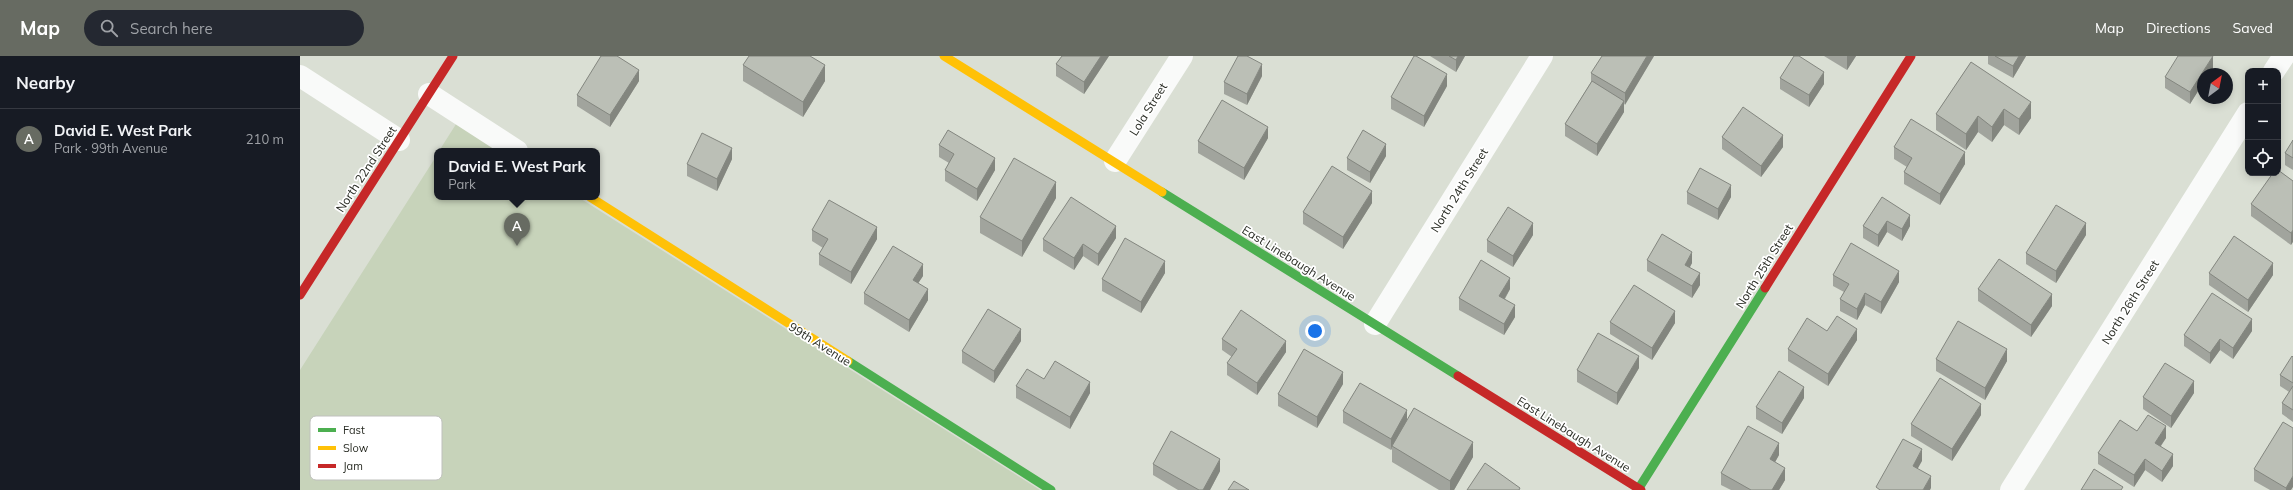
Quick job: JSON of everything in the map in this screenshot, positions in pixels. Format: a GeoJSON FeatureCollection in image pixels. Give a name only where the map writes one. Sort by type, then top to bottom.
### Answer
{"type":"FeatureCollection","features":[{"type":"Feature","properties":{"kind":"street","name":"North 22nd Street"},"geometry":{"type":"LineString","coordinates":[[300,295],[453,56]]}},
{"type":"Feature","properties":{"kind":"street","name":"East Linebaugh Avenue"},"geometry":{"type":"LineString","coordinates":[[944,56],[1640,489]]}},
{"type":"Feature","properties":{"kind":"street","name":"Lola Street"},"geometry":{"type":"LineString","coordinates":[[1115,161],[1182,56]]}},
{"type":"Feature","properties":{"kind":"street","name":"North 24th Street"},"geometry":{"type":"LineString","coordinates":[[1375,324],[1542,56]]}},
{"type":"Feature","properties":{"kind":"street","name":"North 25th Street"},"geometry":{"type":"LineString","coordinates":[[1640,489],[1911,56]]}},
{"type":"Feature","properties":{"kind":"street"},"geometry":{"type":"LineString","coordinates":[[2276,68],[2284,56]]}},
{"type":"Feature","properties":{"kind":"street"},"geometry":{"type":"LineString","coordinates":[[300,76],[399,140]]}},
{"type":"Feature","properties":{"kind":"street"},"geometry":{"type":"LineString","coordinates":[[429,94],[513,148]]}},
{"type":"Feature","properties":{"kind":"street","name":"North 26th Street"},"geometry":{"type":"LineString","coordinates":[[2011,490],[2245,118]]}},
{"type":"Feature","properties":{"kind":"street","name":"99th Avenue"},"geometry":{"type":"LineString","coordinates":[[595,200],[1051,490]]}},
{"type":"Feature","properties":{"kind":"green space"},"geometry":{"type":"Polygon","coordinates":[[[458,121],[501,148],[441,148],[458,121]]]}},
{"type":"Feature","properties":{"kind":"green space"},"geometry":{"type":"Polygon","coordinates":[[[434,160],[434,200],[583,200],[1040,490],[300,490],[300,370],[434,160]]]}},
{"type":"Feature","properties":{"kind":"building"},"geometry":{"type":"Polygon","coordinates":[[[601,56],[617,56],[639,70],[610,115],[577,95],[601,56]]]}},
{"type":"Feature","properties":{"kind":"building"},"geometry":{"type":"Polygon","coordinates":[[[749,56],[810,56],[825,65],[803,102],[743,65],[749,56]]]}},
{"type":"Feature","properties":{"kind":"building"},"geometry":{"type":"Polygon","coordinates":[[[1062,56],[1101,56],[1084,82],[1056,64],[1062,56]]]}},
{"type":"Feature","properties":{"kind":"building"},"geometry":{"type":"Polygon","coordinates":[[[1238,56],[1247,56],[1262,64],[1247,94],[1224,82],[1238,56]]]}},
{"type":"Feature","properties":{"kind":"building"},"geometry":{"type":"Polygon","coordinates":[[[1414,56],[1447,74],[1424,116],[1391,97],[1414,56]]]}},
{"type":"Feature","properties":{"kind":"building"},"geometry":{"type":"Polygon","coordinates":[[[1449,56],[1458,56],[1456,60],[1449,56]]]}},
{"type":"Feature","properties":{"kind":"building"},"geometry":{"type":"Polygon","coordinates":[[[1602,56],[1647,56],[1625,93],[1591,73],[1602,56]]]}},
{"type":"Feature","properties":{"kind":"building"},"geometry":{"type":"Polygon","coordinates":[[[1794,56],[1799,56],[1824,72],[1809,95],[1780,78],[1794,56]]]}},
{"type":"Feature","properties":{"kind":"building"},"geometry":{"type":"Polygon","coordinates":[[[1995,56],[2019,56],[2013,66],[1995,56]]]}},
{"type":"Feature","properties":{"kind":"building"},"geometry":{"type":"Polygon","coordinates":[[[2178,56],[2213,56],[2205,68],[2197,68],[2197,81],[2190,92],[2165,77],[2178,56]]]}},
{"type":"Feature","properties":{"kind":"building"},"geometry":{"type":"Polygon","coordinates":[[[1971,62],[2031,102],[2019,119],[2004,109],[1992,127],[1978,116],[1966,134],[1936,114],[1971,62]]]}},
{"type":"Feature","properties":{"kind":"building"},"geometry":{"type":"Polygon","coordinates":[[[1592,81],[1624,101],[1597,144],[1565,124],[1592,81]]]}},
{"type":"Feature","properties":{"kind":"building"},"geometry":{"type":"Polygon","coordinates":[[[1222,100],[1268,127],[1244,168],[1198,141],[1222,100]]]}},
{"type":"Feature","properties":{"kind":"building"},"geometry":{"type":"Polygon","coordinates":[[[1743,107],[1783,135],[1761,166],[1722,137],[1743,107]]]}},
{"type":"Feature","properties":{"kind":"building"},"geometry":{"type":"Polygon","coordinates":[[[1911,119],[1965,152],[1940,194],[1904,172],[1912,158],[1894,147],[1911,119]]]}},
{"type":"Feature","properties":{"kind":"building"},"geometry":{"type":"Polygon","coordinates":[[[948,130],[995,158],[977,189],[945,170],[954,154],[939,145],[948,130]]]}},
{"type":"Feature","properties":{"kind":"building"},"geometry":{"type":"Polygon","coordinates":[[[1363,130],[1386,144],[1370,172],[1347,158],[1363,130]]]}},
{"type":"Feature","properties":{"kind":"building"},"geometry":{"type":"Polygon","coordinates":[[[702,133],[732,148],[717,179],[687,164],[702,133]]]}},
{"type":"Feature","properties":{"kind":"building"},"geometry":{"type":"Polygon","coordinates":[[[2293,140],[2293,158],[2285,153],[2293,140]]]}},
{"type":"Feature","properties":{"kind":"building"},"geometry":{"type":"Polygon","coordinates":[[[1014,158],[1056,182],[1022,241],[980,217],[1014,158]]]}},
{"type":"Feature","properties":{"kind":"building"},"geometry":{"type":"Polygon","coordinates":[[[1332,166],[1372,191],[1343,237],[1303,212],[1332,166]]]}},
{"type":"Feature","properties":{"kind":"building"},"geometry":{"type":"Polygon","coordinates":[[[1700,168],[1731,185],[1718,209],[1687,192],[1700,168]]]}},
{"type":"Feature","properties":{"kind":"building"},"geometry":{"type":"Polygon","coordinates":[[[2281,172],[2293,181],[2293,230],[2291,233],[2251,204],[2271,176],[2281,176],[2281,172]]]}},
{"type":"Feature","properties":{"kind":"building"},"geometry":{"type":"Polygon","coordinates":[[[1071,197],[1116,226],[1098,254],[1083,244],[1074,258],[1043,239],[1071,197]]]}},
{"type":"Feature","properties":{"kind":"building"},"geometry":{"type":"Polygon","coordinates":[[[1882,197],[1910,215],[1902,229],[1887,221],[1878,235],[1863,226],[1882,197]]]}},
{"type":"Feature","properties":{"kind":"building"},"geometry":{"type":"Polygon","coordinates":[[[829,200],[877,227],[851,272],[819,254],[828,239],[812,230],[829,200]]]}},
{"type":"Feature","properties":{"kind":"building"},"geometry":{"type":"Polygon","coordinates":[[[2056,205],[2086,223],[2056,271],[2026,253],[2056,205]]]}},
{"type":"Feature","properties":{"kind":"building"},"geometry":{"type":"Polygon","coordinates":[[[1508,207],[1533,223],[1513,256],[1487,240],[1508,207]]]}},
{"type":"Feature","properties":{"kind":"building"},"geometry":{"type":"Polygon","coordinates":[[[1662,234],[1692,252],[1685,265],[1700,273],[1692,286],[1647,260],[1662,234]]]}},
{"type":"Feature","properties":{"kind":"building"},"geometry":{"type":"Polygon","coordinates":[[[2234,236],[2273,263],[2248,300],[2209,273],[2234,236]]]}},
{"type":"Feature","properties":{"kind":"building"},"geometry":{"type":"Polygon","coordinates":[[[1125,238],[1165,261],[1141,302],[1102,279],[1125,238]]]}},
{"type":"Feature","properties":{"kind":"building"},"geometry":{"type":"Polygon","coordinates":[[[1851,243],[1899,271],[1881,302],[1865,293],[1857,309],[1840,299],[1849,284],[1833,275],[1851,243]]]}},
{"type":"Feature","properties":{"kind":"building"},"geometry":{"type":"Polygon","coordinates":[[[893,246],[923,264],[913,280],[928,289],[909,320],[864,293],[893,246]]]}},
{"type":"Feature","properties":{"kind":"building"},"geometry":{"type":"Polygon","coordinates":[[[1999,259],[2052,294],[2031,325],[1978,289],[1999,259]]]}},
{"type":"Feature","properties":{"kind":"building"},"geometry":{"type":"Polygon","coordinates":[[[1481,260],[1510,278],[1499,296],[1515,305],[1504,324],[1459,298],[1481,260]]]}},
{"type":"Feature","properties":{"kind":"building"},"geometry":{"type":"Polygon","coordinates":[[[1634,285],[1675,311],[1652,348],[1610,322],[1634,285]]]}},
{"type":"Feature","properties":{"kind":"building"},"geometry":{"type":"Polygon","coordinates":[[[2212,293],[2252,319],[2233,348],[2220,339],[2210,353],[2184,335],[2212,293]]]}},
{"type":"Feature","properties":{"kind":"building"},"geometry":{"type":"Polygon","coordinates":[[[988,309],[1021,329],[994,371],[962,351],[988,309]]]}},
{"type":"Feature","properties":{"kind":"building"},"geometry":{"type":"Polygon","coordinates":[[[1241,310],[1286,341],[1257,383],[1227,363],[1237,349],[1222,339],[1241,310]]]}},
{"type":"Feature","properties":{"kind":"building"},"geometry":{"type":"Polygon","coordinates":[[[1837,316],[1857,329],[1828,374],[1788,349],[1807,318],[1827,331],[1837,316]]]}},
{"type":"Feature","properties":{"kind":"building"},"geometry":{"type":"Polygon","coordinates":[[[1958,321],[2007,349],[1985,388],[1936,359],[1958,321]]]}},
{"type":"Feature","properties":{"kind":"building"},"geometry":{"type":"Polygon","coordinates":[[[1598,333],[1639,356],[1617,393],[1577,370],[1598,333]]]}},
{"type":"Feature","properties":{"kind":"building"},"geometry":{"type":"Polygon","coordinates":[[[1304,349],[1343,372],[1317,417],[1278,394],[1304,349]]]}},
{"type":"Feature","properties":{"kind":"building"},"geometry":{"type":"Polygon","coordinates":[[[2292,356],[2293,357],[2293,383],[2280,375],[2292,356]]]}},
{"type":"Feature","properties":{"kind":"building"},"geometry":{"type":"Polygon","coordinates":[[[1055,361],[1090,382],[1070,417],[1016,386],[1027,369],[1044,379],[1055,361]]]}},
{"type":"Feature","properties":{"kind":"building"},"geometry":{"type":"Polygon","coordinates":[[[2165,363],[2194,381],[2171,416],[2143,397],[2165,363]]]}},
{"type":"Feature","properties":{"kind":"building"},"geometry":{"type":"Polygon","coordinates":[[[1779,371],[1804,387],[1782,423],[1756,407],[1779,371]]]}},
{"type":"Feature","properties":{"kind":"building"},"geometry":{"type":"Polygon","coordinates":[[[1940,378],[1981,404],[1952,449],[1911,424],[1940,378]]]}},
{"type":"Feature","properties":{"kind":"building"},"geometry":{"type":"Polygon","coordinates":[[[1360,383],[1407,410],[1391,439],[1343,411],[1360,383]]]}},
{"type":"Feature","properties":{"kind":"building"},"geometry":{"type":"Polygon","coordinates":[[[2293,386],[2293,410],[2282,403],[2293,386]]]}},
{"type":"Feature","properties":{"kind":"building"},"geometry":{"type":"Polygon","coordinates":[[[1414,408],[1473,442],[1450,481],[1392,446],[1414,408]]]}},
{"type":"Feature","properties":{"kind":"building"},"geometry":{"type":"Polygon","coordinates":[[[2148,415],[2166,426],[2155,443],[2173,454],[2162,471],[2145,459],[2134,475],[2098,453],[2120,420],[2137,431],[2148,415]]]}},
{"type":"Feature","properties":{"kind":"building"},"geometry":{"type":"Polygon","coordinates":[[[2283,422],[2293,428],[2293,476],[2286,488],[2254,469],[2283,422]]]}},
{"type":"Feature","properties":{"kind":"building"},"geometry":{"type":"Polygon","coordinates":[[[1748,426],[1779,443],[1770,459],[1785,468],[1772,490],[1751,490],[1721,473],[1748,426]]]}},
{"type":"Feature","properties":{"kind":"building"},"geometry":{"type":"Polygon","coordinates":[[[1171,431],[1220,459],[1203,490],[1199,490],[1153,464],[1171,431]]]}},
{"type":"Feature","properties":{"kind":"building"},"geometry":{"type":"Polygon","coordinates":[[[1903,439],[1922,449],[1913,466],[1931,476],[1923,490],[1880,490],[1876,487],[1903,439]]]}},
{"type":"Feature","properties":{"kind":"building"},"geometry":{"type":"Polygon","coordinates":[[[1485,463],[1520,488],[1519,490],[1467,490],[1485,463]]]}},
{"type":"Feature","properties":{"kind":"building"},"geometry":{"type":"Polygon","coordinates":[[[2094,469],[2123,487],[2121,490],[2081,490],[2094,469]]]}},
{"type":"Feature","properties":{"kind":"building"},"geometry":{"type":"Polygon","coordinates":[[[1234,481],[1249,490],[1228,490],[1234,481]]]}},
{"type":"Feature","properties":{"kind":"traffic: fast"},"geometry":{"type":"LineString","coordinates":[[1162,192],[1458,376]]}},
{"type":"Feature","properties":{"kind":"traffic: fast"},"geometry":{"type":"LineString","coordinates":[[1639,488],[1765,288]]}},
{"type":"Feature","properties":{"kind":"traffic: fast"},"geometry":{"type":"LineString","coordinates":[[848,361],[1051,490]]}},
{"type":"Feature","properties":{"kind":"traffic: slow"},"geometry":{"type":"LineString","coordinates":[[944,56],[1162,192]]}},
{"type":"Feature","properties":{"kind":"traffic: slow"},"geometry":{"type":"LineString","coordinates":[[595,200],[848,361]]}},
{"type":"Feature","properties":{"kind":"traffic: jam"},"geometry":{"type":"LineString","coordinates":[[300,295],[453,56]]}},
{"type":"Feature","properties":{"kind":"traffic: jam"},"geometry":{"type":"LineString","coordinates":[[1765,288],[1911,56]]}},
{"type":"Feature","properties":{"kind":"traffic: jam"},"geometry":{"type":"LineString","coordinates":[[1458,376],[1641,490]]}},
{"type":"Feature","properties":{"kind":"place","name":"David E. West Park"},"geometry":{"type":"Point","coordinates":[517,246]}}]}
